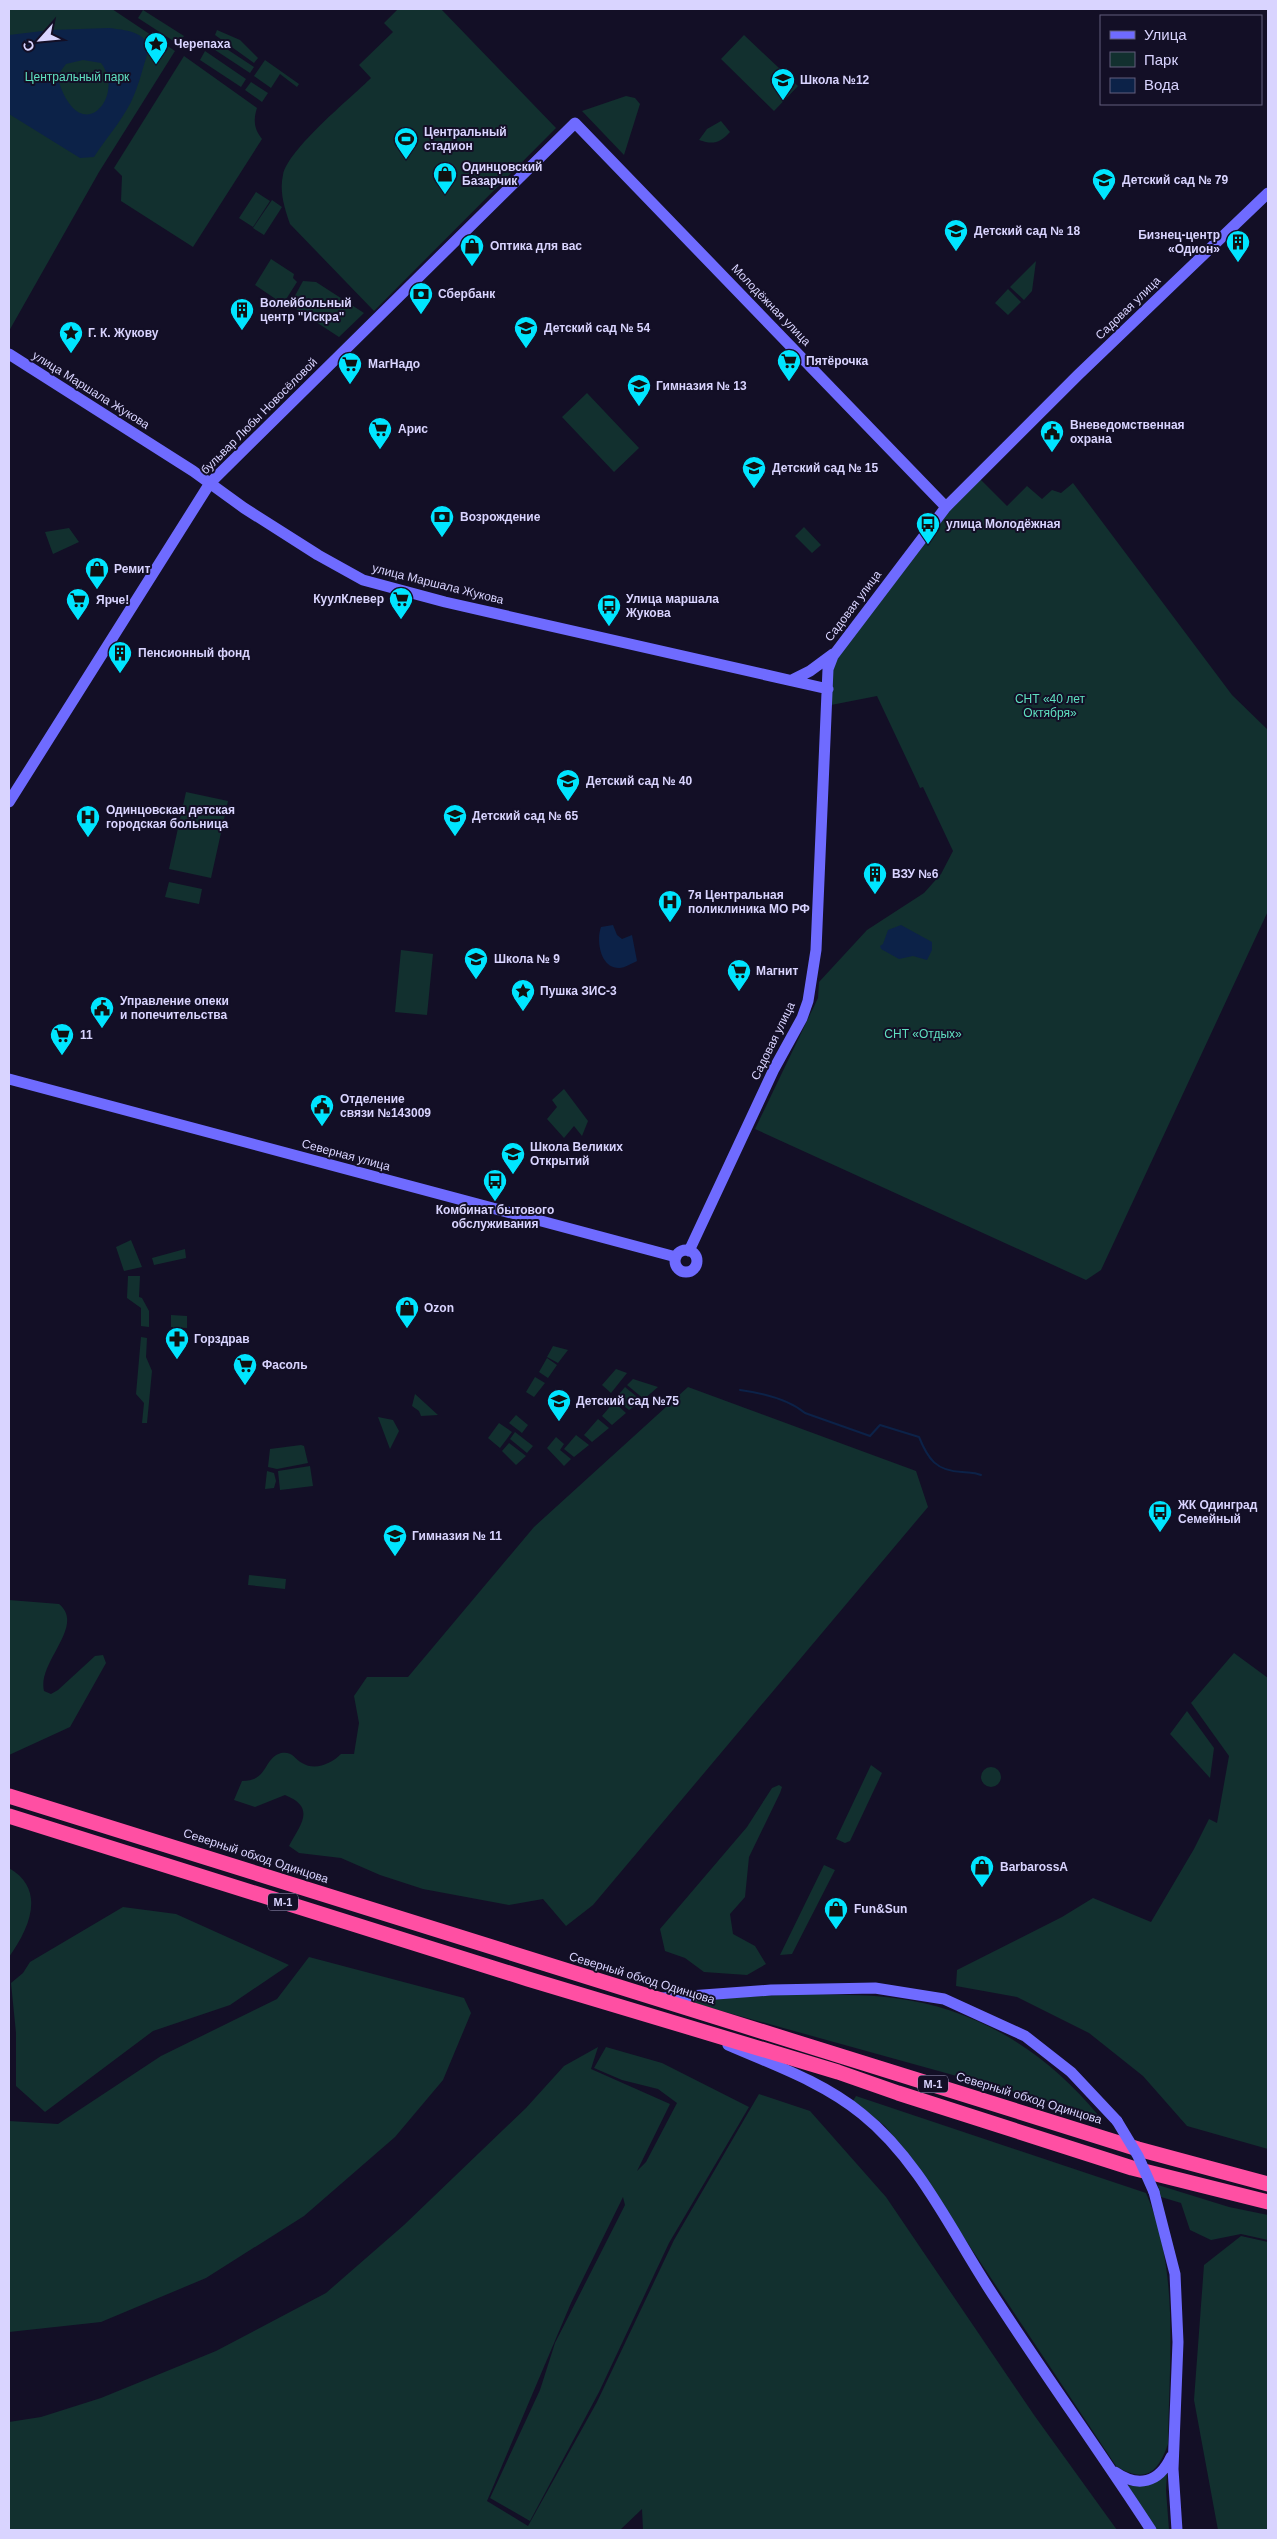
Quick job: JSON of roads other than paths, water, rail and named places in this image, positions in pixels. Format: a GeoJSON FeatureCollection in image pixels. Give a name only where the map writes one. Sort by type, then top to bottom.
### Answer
{"type":"FeatureCollection","features":[{"type":"Feature","properties":{"kind":"highway","name":"Северный обход Одинцова"},"geometry":{"type":"LineString","coordinates":[[9,1796],[1138,2149],[1268,2184]]}},
{"type":"Feature","properties":{"kind":"highway","name":"М-1"},"geometry":{"type":"LineString","coordinates":[[9,1816],[685,2027],[838,2072],[1132,2168],[1268,2202]]}},
{"type":"Feature","properties":{"kind":"street","name":"бульвар Любы Новосёловой"},"geometry":{"type":"LineString","coordinates":[[9,802],[210,483],[575,123]]}},
{"type":"Feature","properties":{"kind":"street","name":"Молодёжная улица"},"geometry":{"type":"LineString","coordinates":[[575,123],[946,507]]}},
{"type":"Feature","properties":{"kind":"street","name":"Садовая улица"},"geometry":{"type":"LineString","coordinates":[[689,1251],[774,1069],[802,1018],[808,1000],[816,950],[830,662],[836,651],[946,507],[1078,375],[1268,193]]}},
{"type":"Feature","properties":{"kind":"street","name":"улица Маршала Жукова"},"geometry":{"type":"LineString","coordinates":[[9,354],[339,568],[376,585],[828,689]]}},
{"type":"Feature","properties":{"kind":"street"},"geometry":{"type":"LineString","coordinates":[[792,680],[810,671],[836,651]]}},
{"type":"Feature","properties":{"kind":"street","name":"Северная улица"},"geometry":{"type":"LineString","coordinates":[[9,1079],[676,1257]]}},
{"type":"Feature","properties":{"kind":"street"},"geometry":{"type":"LineString","coordinates":[[689,1251],[698,1259],[697,1266],[692,1271],[685,1273],[679,1270],[675,1264],[676,1257],[680,1252],[689,1251]]}},
{"type":"Feature","properties":{"kind":"street","name":"М-1"},"geometry":{"type":"LineString","coordinates":[[658,1998],[771,1990],[875,1988],[944,1999],[1025,2036],[1071,2072],[1117,2121],[1138,2156],[1154,2192],[1175,2274],[1178,2342],[1173,2497],[1177,2530]]}},
{"type":"Feature","properties":{"kind":"street","name":"М-1"},"geometry":{"type":"LineString","coordinates":[[685,2027],[798,2074],[835,2094],[863,2114],[886,2136],[912,2168],[996,2301],[1152,2530]]}},
{"type":"Feature","properties":{"kind":"street"},"geometry":{"type":"LineString","coordinates":[[1106,2461],[1124,2478],[1146,2481],[1157,2476],[1165,2468],[1174,2445]]}},
{"type":"Feature","properties":{"kind":"water"},"geometry":{"type":"Polygon","coordinates":[[[109,28],[134,32],[144,38],[147,43],[149,49],[131,102],[94,157],[80,158],[9,114],[9,35],[51,30],[109,28]],[[83,60],[66,64],[57,76],[66,99],[77,111],[87,114],[97,111],[104,102],[108,90],[107,76],[101,63],[83,60]]]}},
{"type":"Feature","properties":{"kind":"water"},"geometry":{"type":"Polygon","coordinates":[[[613,925],[617,935],[622,939],[632,935],[637,961],[621,968],[613,967],[607,963],[599,946],[601,927],[613,925]]]}},
{"type":"Feature","properties":{"kind":"water"},"geometry":{"type":"Polygon","coordinates":[[[901,925],[932,942],[932,950],[927,960],[913,956],[899,959],[881,949],[880,946],[883,944],[888,930],[901,925]]]}},
{"type":"Feature","properties":{"kind":"waterway"},"geometry":{"type":"LineString","coordinates":[[740,1390],[774,1397],[791,1404],[805,1413],[870,1436],[880,1425],[919,1437],[926,1452],[939,1466],[953,1471],[981,1475]]}},
{"type":"Feature","properties":{"kind":"place","name":"Черепаха"},"geometry":{"type":"Point","coordinates":[156,65]}},
{"type":"Feature","properties":{"kind":"place","name":"Школа №12"},"geometry":{"type":"Point","coordinates":[783,101]}},
{"type":"Feature","properties":{"kind":"place","name":"Центральный стадион"},"geometry":{"type":"Point","coordinates":[406,160]}},
{"type":"Feature","properties":{"kind":"place","name":"Одинцовский Базарчик"},"geometry":{"type":"Point","coordinates":[445,195]}},
{"type":"Feature","properties":{"kind":"place","name":"Детский сад № 79"},"geometry":{"type":"Point","coordinates":[1104,201]}},
{"type":"Feature","properties":{"kind":"place","name":"Детский сад № 18"},"geometry":{"type":"Point","coordinates":[956,252]}},
{"type":"Feature","properties":{"kind":"place","name":"Бизнец-центр «Одион»"},"geometry":{"type":"Point","coordinates":[1238,263]}},
{"type":"Feature","properties":{"kind":"place","name":"Оптика для вас"},"geometry":{"type":"Point","coordinates":[472,267]}},
{"type":"Feature","properties":{"kind":"place","name":"Сбербанк"},"geometry":{"type":"Point","coordinates":[421,315]}},
{"type":"Feature","properties":{"kind":"place","name":"Волейбольный центр \"Искра\""},"geometry":{"type":"Point","coordinates":[242,331]}},
{"type":"Feature","properties":{"kind":"place","name":"Детский сад № 54"},"geometry":{"type":"Point","coordinates":[526,349]}},
{"type":"Feature","properties":{"kind":"place","name":"Г. К. Жукову"},"geometry":{"type":"Point","coordinates":[71,354]}},
{"type":"Feature","properties":{"kind":"place","name":"Пятёрочка"},"geometry":{"type":"Point","coordinates":[789,382]}},
{"type":"Feature","properties":{"kind":"place","name":"МагНадо"},"geometry":{"type":"Point","coordinates":[350,385]}},
{"type":"Feature","properties":{"kind":"place","name":"Гимназия № 13"},"geometry":{"type":"Point","coordinates":[639,407]}},
{"type":"Feature","properties":{"kind":"place","name":"Арис"},"geometry":{"type":"Point","coordinates":[380,450]}},
{"type":"Feature","properties":{"kind":"place","name":"Вневедомственная охрана"},"geometry":{"type":"Point","coordinates":[1052,453]}},
{"type":"Feature","properties":{"kind":"place","name":"Детский сад № 15"},"geometry":{"type":"Point","coordinates":[754,489]}},
{"type":"Feature","properties":{"kind":"place","name":"Возрождение"},"geometry":{"type":"Point","coordinates":[442,538]}},
{"type":"Feature","properties":{"kind":"place","name":"улица Молодёжная"},"geometry":{"type":"Point","coordinates":[928,545]}},
{"type":"Feature","properties":{"kind":"place","name":"Ремит"},"geometry":{"type":"Point","coordinates":[97,590]}},
{"type":"Feature","properties":{"kind":"place","name":"КуулКлевер"},"geometry":{"type":"Point","coordinates":[401,620]}},
{"type":"Feature","properties":{"kind":"place","name":"Ярче!"},"geometry":{"type":"Point","coordinates":[78,621]}},
{"type":"Feature","properties":{"kind":"place","name":"Улица маршала Жукова"},"geometry":{"type":"Point","coordinates":[609,627]}},
{"type":"Feature","properties":{"kind":"place","name":"Пенсионный фонд"},"geometry":{"type":"Point","coordinates":[120,674]}},
{"type":"Feature","properties":{"kind":"place","name":"Детский сад № 40"},"geometry":{"type":"Point","coordinates":[568,802]}},
{"type":"Feature","properties":{"kind":"place","name":"Детский сад № 65"},"geometry":{"type":"Point","coordinates":[455,837]}},
{"type":"Feature","properties":{"kind":"place","name":"Одинцовская детская городская больница"},"geometry":{"type":"Point","coordinates":[88,838]}},
{"type":"Feature","properties":{"kind":"place","name":"ВЗУ №6"},"geometry":{"type":"Point","coordinates":[875,895]}},
{"type":"Feature","properties":{"kind":"place","name":"7я Центральная поликлиника МО РФ"},"geometry":{"type":"Point","coordinates":[670,923]}},
{"type":"Feature","properties":{"kind":"place","name":"Школа № 9"},"geometry":{"type":"Point","coordinates":[476,980]}},
{"type":"Feature","properties":{"kind":"place","name":"Магнит"},"geometry":{"type":"Point","coordinates":[739,992]}},
{"type":"Feature","properties":{"kind":"place","name":"Пушка ЗИС-3"},"geometry":{"type":"Point","coordinates":[523,1012]}},
{"type":"Feature","properties":{"kind":"place","name":"Управление опеки и попечительства"},"geometry":{"type":"Point","coordinates":[102,1029]}},
{"type":"Feature","properties":{"kind":"place","name":"11"},"geometry":{"type":"Point","coordinates":[62,1056]}},
{"type":"Feature","properties":{"kind":"place","name":"Отделение связи №143009"},"geometry":{"type":"Point","coordinates":[322,1127]}},
{"type":"Feature","properties":{"kind":"place","name":"Школа Великих Открытий"},"geometry":{"type":"Point","coordinates":[513,1175]}},
{"type":"Feature","properties":{"kind":"place","name":"Комбинат бытового обслуживания"},"geometry":{"type":"Point","coordinates":[495,1202]}},
{"type":"Feature","properties":{"kind":"place","name":"Ozon"},"geometry":{"type":"Point","coordinates":[407,1329]}},
{"type":"Feature","properties":{"kind":"place","name":"Горздрав"},"geometry":{"type":"Point","coordinates":[177,1360]}},
{"type":"Feature","properties":{"kind":"place","name":"Фасоль"},"geometry":{"type":"Point","coordinates":[245,1386]}},
{"type":"Feature","properties":{"kind":"place","name":"Детский сад №75"},"geometry":{"type":"Point","coordinates":[559,1422]}},
{"type":"Feature","properties":{"kind":"place","name":"ЖК Одинград Семейный"},"geometry":{"type":"Point","coordinates":[1160,1533]}},
{"type":"Feature","properties":{"kind":"place","name":"Гимназия № 11"},"geometry":{"type":"Point","coordinates":[395,1557]}},
{"type":"Feature","properties":{"kind":"place","name":"BarbarossA"},"geometry":{"type":"Point","coordinates":[982,1888]}},
{"type":"Feature","properties":{"kind":"place","name":"Fun&Sun"},"geometry":{"type":"Point","coordinates":[836,1930]}},
{"type":"Feature","properties":{"kind":"park label","name":"Центральный парк"},"geometry":{"type":"Point","coordinates":[77,77]}},
{"type":"Feature","properties":{"kind":"park label","name":"СНТ «40 лет Октября»"},"geometry":{"type":"Point","coordinates":[1050,706]}},
{"type":"Feature","properties":{"kind":"park label","name":"СНТ «Отдых»"},"geometry":{"type":"Point","coordinates":[923,1034]}}]}
